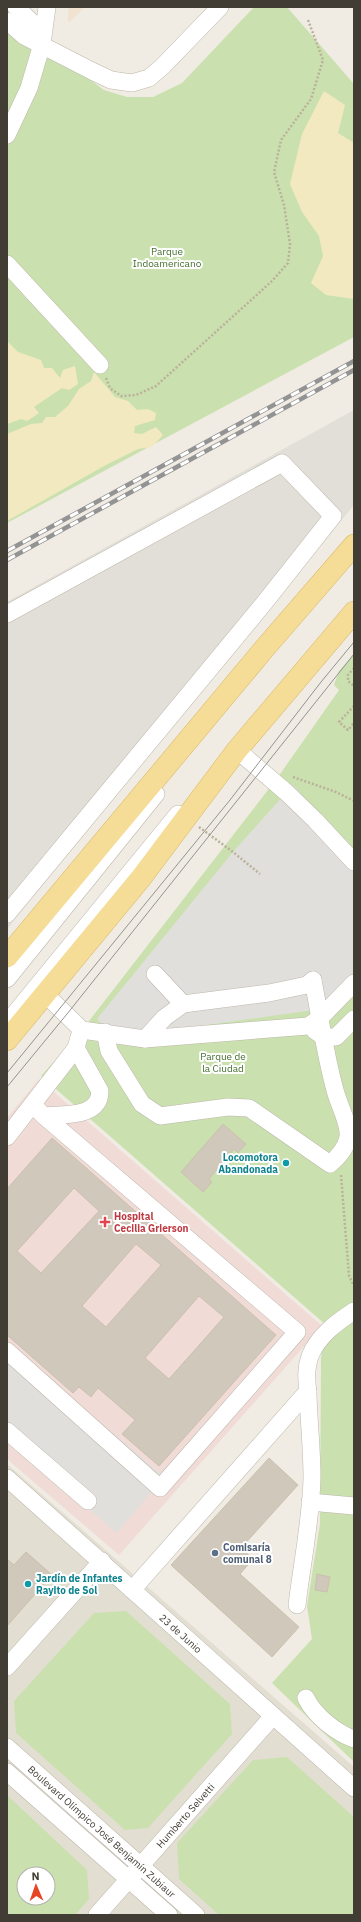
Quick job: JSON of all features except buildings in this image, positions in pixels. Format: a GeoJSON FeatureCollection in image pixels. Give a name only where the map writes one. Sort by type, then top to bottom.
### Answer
{"type":"FeatureCollection","features":[{"type":"Feature","properties":{"kind":"main road"},"geometry":{"type":"LineString","coordinates":[[7,957],[264,649],[354,545]]}},
{"type":"Feature","properties":{"kind":"main road"},"geometry":{"type":"LineString","coordinates":[[7,1040],[141,878],[237,750],[354,612]]}},
{"type":"Feature","properties":{"kind":"street"},"geometry":{"type":"LineString","coordinates":[[16,7],[43,38],[92,71],[111,80],[132,82],[149,78],[162,67],[220,7]]}},
{"type":"Feature","properties":{"kind":"street"},"geometry":{"type":"LineString","coordinates":[[7,135],[28,88],[43,38],[47,7]]}},
{"type":"Feature","properties":{"kind":"street"},"geometry":{"type":"LineString","coordinates":[[7,21],[24,36],[43,38]]}},
{"type":"Feature","properties":{"kind":"street"},"geometry":{"type":"LineString","coordinates":[[7,264],[100,365]]}},
{"type":"Feature","properties":{"kind":"street"},"geometry":{"type":"LineString","coordinates":[[7,614],[282,464],[333,516],[265,602],[7,914]]}},
{"type":"Feature","properties":{"kind":"street"},"geometry":{"type":"LineString","coordinates":[[7,979],[199,741],[264,649]]}},
{"type":"Feature","properties":{"kind":"street"},"geometry":{"type":"LineString","coordinates":[[7,1023],[164,829],[237,750],[316,820],[354,862]]}},
{"type":"Feature","properties":{"kind":"street"},"geometry":{"type":"LineString","coordinates":[[155,974],[183,1004]]}},
{"type":"Feature","properties":{"kind":"street"},"geometry":{"type":"LineString","coordinates":[[105,1032],[109,1051],[142,1104],[160,1116],[228,1107],[249,1108],[330,1164],[345,1147],[351,1127],[335,1090],[324,1037],[314,1022],[313,980],[306,985],[269,993],[183,1004],[164,1018],[145,1039]]}},
{"type":"Feature","properties":{"kind":"street"},"geometry":{"type":"LineString","coordinates":[[45,994],[82,1030],[105,1032],[145,1039],[314,1022],[354,983]]}},
{"type":"Feature","properties":{"kind":"street"},"geometry":{"type":"LineString","coordinates":[[324,1037],[336,1037],[354,1019]]}},
{"type":"Feature","properties":{"kind":"street"},"geometry":{"type":"LineString","coordinates":[[7,1137],[38,1110],[76,1048],[82,1030]]}},
{"type":"Feature","properties":{"kind":"street"},"geometry":{"type":"LineString","coordinates":[[38,1110],[88,1111],[95,1107],[100,1098],[100,1090],[76,1048]]}},
{"type":"Feature","properties":{"kind":"street"},"geometry":{"type":"LineString","coordinates":[[7,1351],[160,1488],[297,1332],[38,1110]]}},
{"type":"Feature","properties":{"kind":"street"},"geometry":{"type":"LineString","coordinates":[[297,1605],[310,1502],[311,1456],[306,1374],[312,1351],[324,1334],[335,1324],[354,1311]]}},
{"type":"Feature","properties":{"kind":"street"},"geometry":{"type":"LineString","coordinates":[[132,1590],[308,1391]]}},
{"type":"Feature","properties":{"kind":"street"},"geometry":{"type":"LineString","coordinates":[[7,1431],[88,1501]]}},
{"type":"Feature","properties":{"kind":"street","name":"23 de Junio"},"geometry":{"type":"LineString","coordinates":[[7,1478],[102,1561],[132,1590],[354,1788]]}},
{"type":"Feature","properties":{"kind":"street"},"geometry":{"type":"LineString","coordinates":[[310,1502],[354,1506]]}},
{"type":"Feature","properties":{"kind":"street"},"geometry":{"type":"LineString","coordinates":[[7,1667],[102,1561]]}},
{"type":"Feature","properties":{"kind":"street"},"geometry":{"type":"LineString","coordinates":[[306,1698],[310,1706],[329,1724],[354,1739]]}},
{"type":"Feature","properties":{"kind":"street","name":"Humberto Selvetti"},"geometry":{"type":"LineString","coordinates":[[97,1915],[273,1716]]}},
{"type":"Feature","properties":{"kind":"street","name":"Boulevard Olímpico José Benjamín Zubiaur"},"geometry":{"type":"LineString","coordinates":[[7,1747],[196,1915]]}},
{"type":"Feature","properties":{"kind":"street","name":"Boulevard Olímpico José Benjamín Zubiaur"},"geometry":{"type":"LineString","coordinates":[[7,1772],[169,1915]]}},
{"type":"Feature","properties":{"kind":"path"},"geometry":{"type":"LineString","coordinates":[[100,365],[110,388],[121,396],[136,395],[156,386],[271,282],[288,262],[290,244],[284,205],[274,172],[281,140],[311,99],[323,60],[308,20]]}},
{"type":"Feature","properties":{"kind":"path"},"geometry":{"type":"LineString","coordinates":[[354,668],[348,675],[348,681],[354,686]]}},
{"type":"Feature","properties":{"kind":"path"},"geometry":{"type":"LineString","coordinates":[[354,706],[339,722],[348,730],[354,723]]}},
{"type":"Feature","properties":{"kind":"path"},"geometry":{"type":"LineString","coordinates":[[195,824],[260,874]]}},
{"type":"Feature","properties":{"kind":"path"},"geometry":{"type":"LineString","coordinates":[[339,1154],[349,1276],[354,1286]]}},
{"type":"Feature","properties":{"kind":"shaded area"},"geometry":{"type":"Polygon","coordinates":[[[69,7],[85,7],[68,23],[68,12],[69,7]]]}},
{"type":"Feature","properties":{"kind":"shaded area"},"geometry":{"type":"Polygon","coordinates":[[[354,410],[354,505],[7,929],[7,602],[354,410]]]}},
{"type":"Feature","properties":{"kind":"shaded area"},"geometry":{"type":"Polygon","coordinates":[[[293,785],[354,851],[354,976],[321,1009],[114,1038],[97,1019],[233,852],[293,785]]]}},
{"type":"Feature","properties":{"kind":"shaded area","name":"Hospital Cecilia Grierson"},"geometry":{"type":"Polygon","coordinates":[[[39,1079],[322,1326],[119,1555],[7,1459],[7,1118],[39,1079]]]}},
{"type":"Feature","properties":{"kind":"shaded area"},"geometry":{"type":"Polygon","coordinates":[[[7,1342],[164,1477],[117,1533],[7,1440],[7,1342]]]}},
{"type":"Feature","properties":{"kind":"shaded area"},"geometry":{"type":"Polygon","coordinates":[[[7,1464],[354,1767],[354,1915],[7,1915],[7,1464]]]}},
{"type":"Feature","properties":{"kind":"green space","name":"Parque Indoamericano"},"geometry":{"type":"Polygon","coordinates":[[[7,7],[16,7],[42,44],[104,90],[127,97],[153,97],[182,83],[254,7],[287,7],[354,84],[354,337],[7,523],[7,7]]]}},
{"type":"Feature","properties":{"kind":"green space","name":"Parque de la Ciudad"},"geometry":{"type":"Polygon","coordinates":[[[354,654],[354,1762],[272,1683],[312,1639],[307,1606],[320,1524],[321,1358],[326,1325],[41,1076],[82,1030],[278,777],[339,690],[334,685],[339,671],[354,654]]]}},
{"type":"Feature","properties":{"kind":"green space"},"geometry":{"type":"Polygon","coordinates":[[[126,1611],[230,1704],[232,1734],[148,1828],[125,1830],[16,1733],[14,1701],[94,1613],[126,1611]]]}},
{"type":"Feature","properties":{"kind":"green space"},"geometry":{"type":"Polygon","coordinates":[[[287,1757],[354,1817],[354,1915],[219,1915],[179,1879],[177,1843],[253,1760],[287,1757]]]}},
{"type":"Feature","properties":{"kind":"green space"},"geometry":{"type":"Polygon","coordinates":[[[7,1795],[87,1870],[89,1899],[75,1915],[7,1915],[7,1795]]]}},
{"type":"Feature","properties":{"kind":"sand"},"geometry":{"type":"Polygon","coordinates":[[[324,91],[345,105],[338,133],[354,143],[354,299],[326,295],[311,283],[323,256],[319,236],[302,212],[290,184],[302,134],[324,91]]]}},
{"type":"Feature","properties":{"kind":"sand"},"geometry":{"type":"Polygon","coordinates":[[[7,341],[18,352],[41,360],[44,368],[52,368],[60,378],[63,370],[75,366],[78,384],[69,390],[62,388],[34,407],[39,413],[27,421],[21,419],[7,424],[7,341]]]}},
{"type":"Feature","properties":{"kind":"sand"},"geometry":{"type":"Polygon","coordinates":[[[94,372],[115,397],[128,401],[137,410],[148,409],[156,413],[155,420],[135,426],[134,433],[142,434],[156,427],[163,435],[152,447],[138,449],[104,466],[7,521],[7,434],[31,424],[42,423],[46,417],[55,417],[68,406],[79,389],[91,381],[94,372]]]}},
{"type":"Feature","properties":{"kind":"tram line"},"geometry":{"type":"LineString","coordinates":[[7,1073],[230,800],[321,682],[354,642]]}},
{"type":"Feature","properties":{"kind":"tram line"},"geometry":{"type":"LineString","coordinates":[[7,1087],[354,654]]}},
{"type":"Feature","properties":{"kind":"railway"},"geometry":{"type":"LineString","coordinates":[[7,551],[354,361]]}},
{"type":"Feature","properties":{"kind":"railway"},"geometry":{"type":"LineString","coordinates":[[7,560],[354,370]]}},
{"type":"Feature","properties":{"kind":"place","name":"Locomotora Abandonada"},"geometry":{"type":"Point","coordinates":[286,1163]}},
{"type":"Feature","properties":{"kind":"place","name":"Hospital Cecilia Grierson"},"geometry":{"type":"Point","coordinates":[105,1222]}},
{"type":"Feature","properties":{"kind":"place","name":"Comisaría comunal 8"},"geometry":{"type":"Point","coordinates":[215,1553]}},
{"type":"Feature","properties":{"kind":"place","name":"Jardín de Infantes Rayito de Sol"},"geometry":{"type":"Point","coordinates":[28,1584]}}]}
